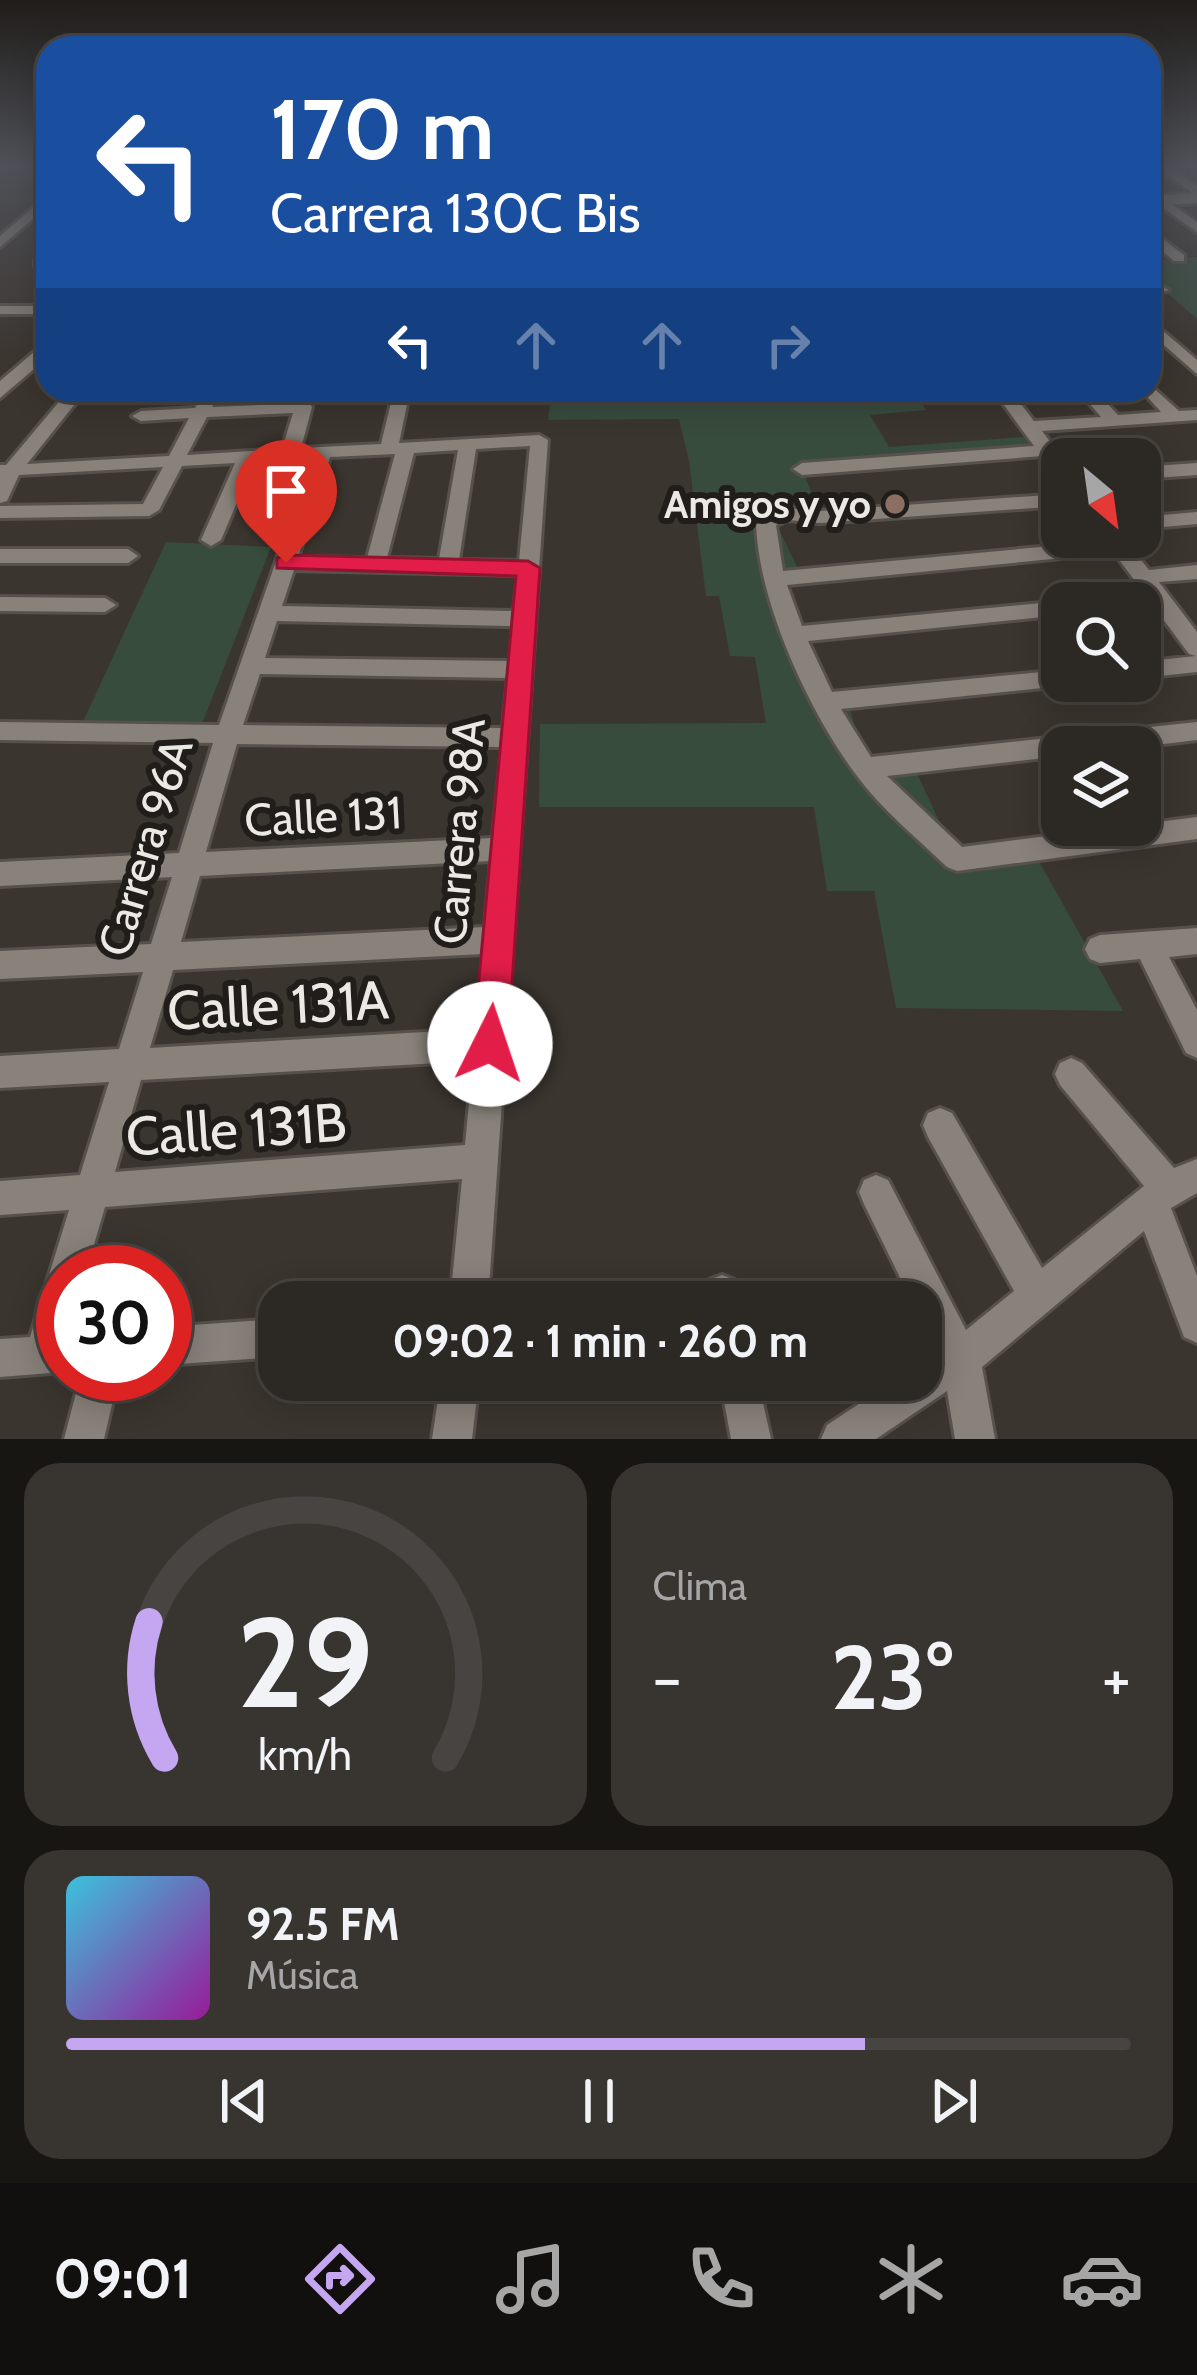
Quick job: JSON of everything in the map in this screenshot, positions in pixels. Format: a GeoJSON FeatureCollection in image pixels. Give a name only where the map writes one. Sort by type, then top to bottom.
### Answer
{"type":"FeatureCollection","features":[{"type":"Feature","properties":{"kind":"street"},"geometry":{"type":"LineString","coordinates":[[1161,243],[1179,258]]}},
{"type":"Feature","properties":{"kind":"street"},"geometry":{"type":"LineString","coordinates":[[3,313],[36,311]]}},
{"type":"Feature","properties":{"kind":"street"},"geometry":{"type":"LineString","coordinates":[[1161,335],[1197,369]]}},
{"type":"Feature","properties":{"kind":"street"},"geometry":{"type":"LineString","coordinates":[[0,392],[36,358]]}},
{"type":"Feature","properties":{"kind":"street"},"geometry":{"type":"LineString","coordinates":[[0,497],[6,470],[67,402]]}},
{"type":"Feature","properties":{"kind":"street"},"geometry":{"type":"LineString","coordinates":[[0,512],[149,510],[207,402]]}},
{"type":"Feature","properties":{"kind":"street"},"geometry":{"type":"LineString","coordinates":[[374,565],[398,448],[401,402]]}},
{"type":"Feature","properties":{"kind":"street"},"geometry":{"type":"LineString","coordinates":[[1010,402],[1041,443]]}},
{"type":"Feature","properties":{"kind":"street"},"geometry":{"type":"LineString","coordinates":[[1097,402],[1114,421]]}},
{"type":"Feature","properties":{"kind":"street"},"geometry":{"type":"LineString","coordinates":[[1161,402],[1175,417]]}},
{"type":"Feature","properties":{"kind":"street"},"geometry":{"type":"LineString","coordinates":[[141,416],[303,407],[290,454]]}},
{"type":"Feature","properties":{"kind":"street"},"geometry":{"type":"LineString","coordinates":[[1029,428],[1197,415]]}},
{"type":"Feature","properties":{"kind":"street","name":"Carrera 98A"},"geometry":{"type":"LineString","coordinates":[[468,444],[538,440],[472,1281]]}},
{"type":"Feature","properties":{"kind":"street"},"geometry":{"type":"LineString","coordinates":[[6,470],[468,444],[448,566]]}},
{"type":"Feature","properties":{"kind":"street"},"geometry":{"type":"LineString","coordinates":[[802,469],[1041,450]]}},
{"type":"Feature","properties":{"kind":"street","name":"Carrera 96A"},"geometry":{"type":"LineString","coordinates":[[76,1245],[228,734],[323,452]]}},
{"type":"Feature","properties":{"kind":"street"},"geometry":{"type":"LineString","coordinates":[[211,540],[247,457]]}},
{"type":"Feature","properties":{"kind":"street"},"geometry":{"type":"LineString","coordinates":[[1161,471],[1197,469]]}},
{"type":"Feature","properties":{"kind":"street"},"geometry":{"type":"LineString","coordinates":[[1041,501],[820,517],[785,514],[766,522],[763,542],[774,579],[825,702],[865,768],[957,860],[1197,828]]}},
{"type":"Feature","properties":{"kind":"street"},"geometry":{"type":"LineString","coordinates":[[1161,521],[1197,518]]}},
{"type":"Feature","properties":{"kind":"street"},"geometry":{"type":"LineString","coordinates":[[774,579],[1041,550]]}},
{"type":"Feature","properties":{"kind":"street"},"geometry":{"type":"LineString","coordinates":[[0,556],[128,556]]}},
{"type":"Feature","properties":{"kind":"street"},"geometry":{"type":"LineString","coordinates":[[1128,558],[1147,582]]}},
{"type":"Feature","properties":{"kind":"street"},"geometry":{"type":"LineString","coordinates":[[286,563],[528,568]]}},
{"type":"Feature","properties":{"kind":"street"},"geometry":{"type":"LineString","coordinates":[[1143,577],[1197,572]]}},
{"type":"Feature","properties":{"kind":"street"},"geometry":{"type":"LineString","coordinates":[[1161,600],[1194,639]]}},
{"type":"Feature","properties":{"kind":"street"},"geometry":{"type":"LineString","coordinates":[[0,604],[105,605]]}},
{"type":"Feature","properties":{"kind":"street"},"geometry":{"type":"LineString","coordinates":[[797,634],[1041,610]]}},
{"type":"Feature","properties":{"kind":"street"},"geometry":{"type":"LineString","coordinates":[[269,613],[524,620]]}},
{"type":"Feature","properties":{"kind":"street"},"geometry":{"type":"LineString","coordinates":[[1161,668],[1197,664]]}},
{"type":"Feature","properties":{"kind":"street"},"geometry":{"type":"LineString","coordinates":[[251,666],[520,670]]}},
{"type":"Feature","properties":{"kind":"street"},"geometry":{"type":"LineString","coordinates":[[825,702],[1041,680]]}},
{"type":"Feature","properties":{"kind":"street"},"geometry":{"type":"LineString","coordinates":[[0,731],[515,738]]}},
{"type":"Feature","properties":{"kind":"street"},"geometry":{"type":"LineString","coordinates":[[865,768],[1197,731]]}},
{"type":"Feature","properties":{"kind":"street","name":"Calle 131"},"geometry":{"type":"LineString","coordinates":[[0,874],[506,849]]}},
{"type":"Feature","properties":{"kind":"street"},"geometry":{"type":"LineString","coordinates":[[0,965],[499,940]]}},
{"type":"Feature","properties":{"kind":"street"},"geometry":{"type":"LineString","coordinates":[[1100,949],[1197,941]]}},
{"type":"Feature","properties":{"kind":"street"},"geometry":{"type":"LineString","coordinates":[[1149,947],[1197,1042]]}},
{"type":"Feature","properties":{"kind":"street","name":"Calle 131A"},"geometry":{"type":"LineString","coordinates":[[0,1072],[490,1044]]}},
{"type":"Feature","properties":{"kind":"street"},"geometry":{"type":"LineString","coordinates":[[1070,1074],[1172,1189],[1197,1324]]}},
{"type":"Feature","properties":{"kind":"street"},"geometry":{"type":"LineString","coordinates":[[940,1126],[1036,1293]]}},
{"type":"Feature","properties":{"kind":"street","name":"Calle 131B"},"geometry":{"type":"LineString","coordinates":[[0,1198],[481,1161]]}},
{"type":"Feature","properties":{"kind":"street"},"geometry":{"type":"LineString","coordinates":[[841,1439],[961,1359],[1036,1293],[1172,1189]]}},
{"type":"Feature","properties":{"kind":"street"},"geometry":{"type":"LineString","coordinates":[[876,1192],[961,1359],[975,1439]]}},
{"type":"Feature","properties":{"kind":"street"},"geometry":{"type":"LineString","coordinates":[[192,1344],[258,1339]]}},
{"type":"Feature","properties":{"kind":"street"},"geometry":{"type":"LineString","coordinates":[[0,1358],[36,1355]]}},
{"type":"Feature","properties":{"kind":"street"},"geometry":{"type":"LineString","coordinates":[[84,1439],[93,1401]]}},
{"type":"Feature","properties":{"kind":"street"},"geometry":{"type":"LineString","coordinates":[[452,1439],[457,1401]]}},
{"type":"Feature","properties":{"kind":"street"},"geometry":{"type":"LineString","coordinates":[[744,1401],[752,1439]]}},
{"type":"Feature","properties":{"kind":"green space"},"geometry":{"type":"Polygon","coordinates":[[[1197,257],[1197,319],[1161,288],[1161,259],[1197,257]]]}},
{"type":"Feature","properties":{"kind":"green space"},"geometry":{"type":"Polygon","coordinates":[[[921,402],[926,410],[870,415],[889,447],[1024,437],[1033,451],[802,470],[824,522],[774,519],[802,577],[775,579],[825,701],[848,700],[865,768],[912,763],[957,859],[1032,849],[1123,1011],[896,1008],[874,891],[827,891],[814,807],[539,807],[540,724],[766,723],[755,657],[730,656],[719,596],[706,596],[679,419],[548,420],[550,404],[470,404],[921,402]]]}},
{"type":"Feature","properties":{"kind":"green space"},"geometry":{"type":"Polygon","coordinates":[[[166,542],[271,547],[200,729],[82,724],[166,542]]]}},
{"type":"Feature","properties":{"kind":"place","name":"Amigos y yo"},"geometry":{"type":"Point","coordinates":[895,504]}},
{"type":"Feature","properties":{"kind":"route"},"geometry":{"type":"LineString","coordinates":[[286,563],[528,568],[490,1044]]}}]}
